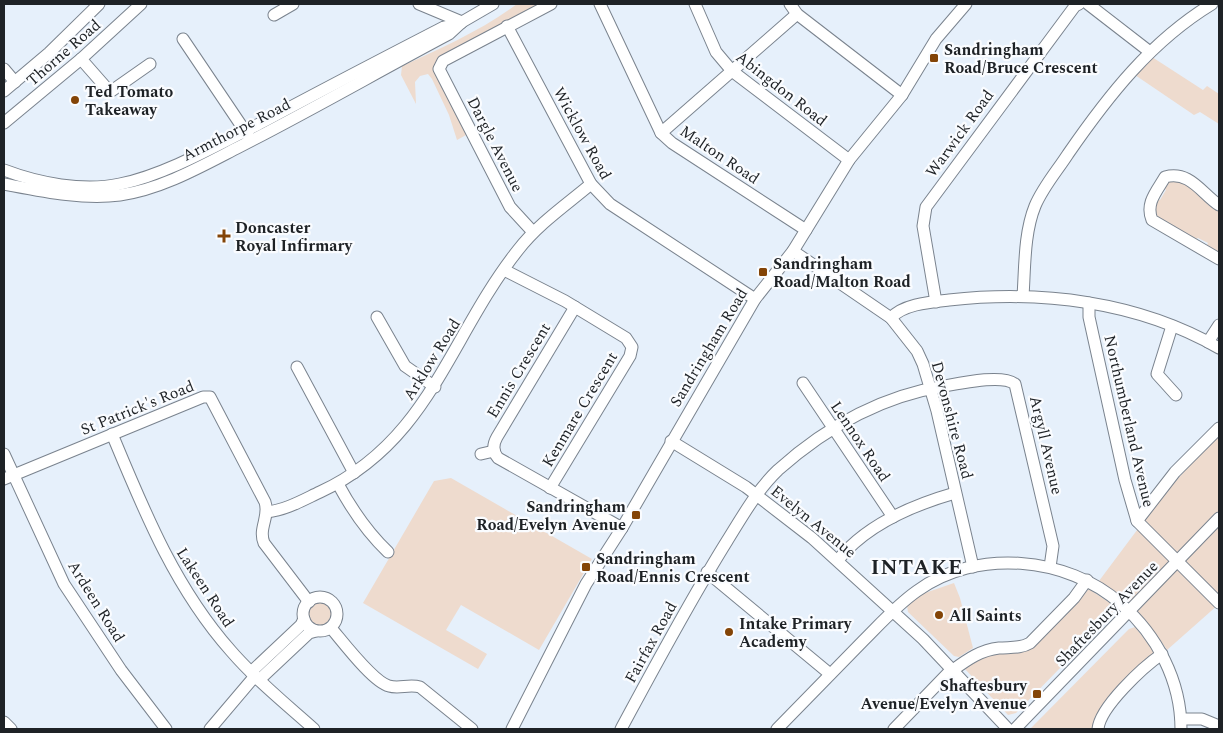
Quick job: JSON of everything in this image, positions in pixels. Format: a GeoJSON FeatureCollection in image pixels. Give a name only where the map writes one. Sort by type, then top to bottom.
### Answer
{"type":"FeatureCollection","features":[{"type":"Feature","properties":{"kind":"street","name":"Thorne Road"},"geometry":{"type":"LineString","coordinates":[[4,91],[99,4]]}},
{"type":"Feature","properties":{"kind":"street","name":"Thorne Road"},"geometry":{"type":"LineString","coordinates":[[4,123],[81,59],[141,4]]}},
{"type":"Feature","properties":{"kind":"street"},"geometry":{"type":"LineString","coordinates":[[274,14],[293,4]]}},
{"type":"Feature","properties":{"kind":"street"},"geometry":{"type":"LineString","coordinates":[[419,4],[462,22]]}},
{"type":"Feature","properties":{"kind":"street","name":"Armthorpe Road"},"geometry":{"type":"LineString","coordinates":[[4,184],[88,196],[134,192],[174,178],[249,135],[449,34],[462,22],[494,4]]}},
{"type":"Feature","properties":{"kind":"street"},"geometry":{"type":"LineString","coordinates":[[507,26],[551,4]]}},
{"type":"Feature","properties":{"kind":"street","name":"Malton Road"},"geometry":{"type":"LineString","coordinates":[[600,4],[662,133],[672,142],[806,230]]}},
{"type":"Feature","properties":{"kind":"street","name":"Abingdon Road"},"geometry":{"type":"LineString","coordinates":[[695,4],[716,52],[732,72],[850,160]]}},
{"type":"Feature","properties":{"kind":"street"},"geometry":{"type":"LineString","coordinates":[[790,4],[797,14],[902,95]]}},
{"type":"Feature","properties":{"kind":"street","name":"Sandringham Road"},"geometry":{"type":"LineString","coordinates":[[512,729],[586,584],[622,528],[671,441],[756,299],[793,252],[850,160],[902,95],[936,39],[966,4]]}},
{"type":"Feature","properties":{"kind":"street","name":"Warwick Road"},"geometry":{"type":"LineString","coordinates":[[936,302],[923,226],[926,207],[1049,39],[1079,4]]}},
{"type":"Feature","properties":{"kind":"street"},"geometry":{"type":"LineString","coordinates":[[1088,4],[1150,52]]}},
{"type":"Feature","properties":{"kind":"street"},"geometry":{"type":"LineString","coordinates":[[1023,296],[1028,234],[1035,207],[1042,193],[1098,111],[1129,73],[1195,8],[1212,4]]}},
{"type":"Feature","properties":{"kind":"street"},"geometry":{"type":"LineString","coordinates":[[662,133],[797,14]]}},
{"type":"Feature","properties":{"kind":"street","name":"Dargle Avenue"},"geometry":{"type":"LineString","coordinates":[[507,26],[440,65],[439,69],[510,207],[516,216],[533,232]]}},
{"type":"Feature","properties":{"kind":"street","name":"Wicklow Road"},"geometry":{"type":"LineString","coordinates":[[507,26],[591,184],[610,204],[756,299]]}},
{"type":"Feature","properties":{"kind":"street"},"geometry":{"type":"LineString","coordinates":[[183,39],[249,135]]}},
{"type":"Feature","properties":{"kind":"street"},"geometry":{"type":"LineString","coordinates":[[81,59],[110,92],[150,64]]}},
{"type":"Feature","properties":{"kind":"street"},"geometry":{"type":"LineString","coordinates":[[4,69],[15,82]]}},
{"type":"Feature","properties":{"kind":"street","name":"Armthorpe Road"},"geometry":{"type":"LineString","coordinates":[[4,170],[60,184],[94,187],[118,185],[146,178],[249,135]]}},
{"type":"Feature","properties":{"kind":"street"},"geometry":{"type":"LineString","coordinates":[[1219,205],[1210,199],[1203,190],[1184,177],[1172,175],[1166,177],[1152,199],[1149,212],[1152,220],[1172,233],[1183,236],[1219,259]]}},
{"type":"Feature","properties":{"kind":"street","name":"Arklow Road"},"geometry":{"type":"LineString","coordinates":[[267,512],[289,507],[338,484],[386,448],[414,417],[435,387],[504,270],[533,232],[591,184]]}},
{"type":"Feature","properties":{"kind":"street","name":"Devonshire Road"},"geometry":{"type":"LineString","coordinates":[[793,252],[891,318],[916,351],[931,388],[973,567]]}},
{"type":"Feature","properties":{"kind":"street","name":"Kenmare Crescent"},"geometry":{"type":"LineString","coordinates":[[504,270],[575,307],[626,338],[631,345],[630,356],[550,488]]}},
{"type":"Feature","properties":{"kind":"street"},"geometry":{"type":"LineString","coordinates":[[891,318],[900,310],[936,302],[1023,296],[1089,303],[1136,313],[1172,326],[1219,348]]}},
{"type":"Feature","properties":{"kind":"street","name":"Northumberland Avenue"},"geometry":{"type":"LineString","coordinates":[[1089,303],[1089,317],[1125,480],[1136,521],[1177,563],[1198,580],[1219,603]]}},
{"type":"Feature","properties":{"kind":"street","name":"Ennis Crescent"},"geometry":{"type":"LineString","coordinates":[[494,451],[494,442],[575,307]]}},
{"type":"Feature","properties":{"kind":"street"},"geometry":{"type":"LineString","coordinates":[[377,317],[405,366],[435,387]]}},
{"type":"Feature","properties":{"kind":"street"},"geometry":{"type":"LineString","coordinates":[[1208,342],[1219,325]]}},
{"type":"Feature","properties":{"kind":"street"},"geometry":{"type":"LineString","coordinates":[[1172,326],[1157,374],[1176,395]]}},
{"type":"Feature","properties":{"kind":"street","name":"Kenmare Crescent"},"geometry":{"type":"LineString","coordinates":[[631,345],[643,342]]}},
{"type":"Feature","properties":{"kind":"street"},"geometry":{"type":"LineString","coordinates":[[297,367],[354,473]]}},
{"type":"Feature","properties":{"kind":"street","name":"Argyll Avenue"},"geometry":{"type":"LineString","coordinates":[[756,495],[778,471],[834,427],[890,400],[931,388],[968,382],[1006,379],[1015,384],[1053,546],[1050,567]]}},
{"type":"Feature","properties":{"kind":"street","name":"Lennox Road"},"geometry":{"type":"LineString","coordinates":[[803,383],[893,517]]}},
{"type":"Feature","properties":{"kind":"street","name":"St Patrick's Road"},"geometry":{"type":"LineString","coordinates":[[8,477],[203,397],[210,397],[266,502],[267,512]]}},
{"type":"Feature","properties":{"kind":"street"},"geometry":{"type":"LineString","coordinates":[[1136,521],[1175,472],[1219,428]]}},
{"type":"Feature","properties":{"kind":"street","name":"Lakeen Road"},"geometry":{"type":"LineString","coordinates":[[112,434],[152,528],[174,571],[219,637],[255,676],[314,729]]}},
{"type":"Feature","properties":{"kind":"street","name":"Evelyn Avenue"},"geometry":{"type":"LineString","coordinates":[[671,441],[756,495],[838,560],[953,669],[1008,729]]}},
{"type":"Feature","properties":{"kind":"street"},"geometry":{"type":"LineString","coordinates":[[481,454],[494,451],[498,458],[622,528]]}},
{"type":"Feature","properties":{"kind":"street","name":"Ardeen Road"},"geometry":{"type":"LineString","coordinates":[[4,454],[8,477],[64,584],[121,670],[166,729]]}},
{"type":"Feature","properties":{"kind":"street"},"geometry":{"type":"LineString","coordinates":[[338,484],[356,515],[373,538],[388,552]]}},
{"type":"Feature","properties":{"kind":"street"},"geometry":{"type":"LineString","coordinates":[[838,560],[862,537],[893,517],[931,500],[955,493]]}},
{"type":"Feature","properties":{"kind":"street","name":"Fairfax Road"},"geometry":{"type":"LineString","coordinates":[[621,729],[708,572],[756,495]]}},
{"type":"Feature","properties":{"kind":"street"},"geometry":{"type":"LineString","coordinates":[[267,512],[261,532],[264,543],[309,602]]}},
{"type":"Feature","properties":{"kind":"street","name":"Shaftesbury Avenue"},"geometry":{"type":"LineString","coordinates":[[1015,729],[1131,612],[1219,518]]}},
{"type":"Feature","properties":{"kind":"street"},"geometry":{"type":"LineString","coordinates":[[777,729],[893,611],[930,584],[973,567],[998,563],[1020,563],[1050,567],[1086,580],[1110,594],[1131,612],[1146,629],[1162,654],[1173,680],[1181,724],[1202,719],[1219,726]]}},
{"type":"Feature","properties":{"kind":"street"},"geometry":{"type":"LineString","coordinates":[[708,572],[830,674]]}},
{"type":"Feature","properties":{"kind":"street"},"geometry":{"type":"LineString","coordinates":[[894,729],[953,669],[980,653],[999,648],[1024,646],[1030,643],[1074,598],[1086,580]]}},
{"type":"Feature","properties":{"kind":"street"},"geometry":{"type":"LineString","coordinates":[[323,597],[332,602],[338,613],[331,628],[323,632],[316,631],[306,625],[304,619],[304,609],[309,602],[323,597]]}},
{"type":"Feature","properties":{"kind":"street"},"geometry":{"type":"LineString","coordinates":[[210,729],[301,625],[304,619]]}},
{"type":"Feature","properties":{"kind":"street"},"geometry":{"type":"LineString","coordinates":[[331,628],[353,654],[384,684],[397,687],[412,685],[420,687],[472,729]]}},
{"type":"Feature","properties":{"kind":"street"},"geometry":{"type":"LineString","coordinates":[[255,676],[309,633],[316,631]]}},
{"type":"Feature","properties":{"kind":"street"},"geometry":{"type":"LineString","coordinates":[[1098,729],[1103,712],[1151,661],[1162,654]]}},
{"type":"Feature","properties":{"kind":"street"},"geometry":{"type":"LineString","coordinates":[[4,722],[11,729]]}},
{"type":"Feature","properties":{"kind":"shaded area"},"geometry":{"type":"Polygon","coordinates":[[[517,4],[543,4],[445,55],[436,63],[468,134],[457,140],[449,115],[432,79],[428,74],[420,76],[415,82],[416,104],[401,75],[402,66],[476,30],[517,4]]]}},
{"type":"Feature","properties":{"kind":"shaded area"},"geometry":{"type":"Polygon","coordinates":[[[1152,57],[1203,90],[1207,86],[1219,94],[1219,124],[1200,112],[1194,115],[1135,75],[1152,57]]]}},
{"type":"Feature","properties":{"kind":"shaded area"},"geometry":{"type":"Polygon","coordinates":[[[1180,179],[1219,208],[1219,256],[1206,247],[1208,243],[1198,238],[1195,240],[1156,219],[1152,203],[1156,198],[1160,200],[1166,190],[1163,186],[1166,180],[1180,179]]]}},
{"type":"Feature","properties":{"kind":"shaded area"},"geometry":{"type":"Polygon","coordinates":[[[1219,433],[1219,604],[1167,650],[1137,612],[1099,581],[1164,494],[1219,433]]]}},
{"type":"Feature","properties":{"kind":"shaded area"},"geometry":{"type":"Polygon","coordinates":[[[451,478],[592,559],[539,650],[461,605],[446,630],[487,654],[478,669],[363,603],[434,481],[451,478]]]}},
{"type":"Feature","properties":{"kind":"shaded area"},"geometry":{"type":"Polygon","coordinates":[[[954,583],[960,598],[973,648],[959,657],[954,656],[908,612],[907,606],[922,594],[954,583]]]}},
{"type":"Feature","properties":{"kind":"shaded area"},"geometry":{"type":"Polygon","coordinates":[[[1089,589],[1113,605],[1114,611],[1112,615],[1016,713],[1008,715],[965,669],[966,666],[978,657],[1021,650],[1089,589]]]}},
{"type":"Feature","properties":{"kind":"shaded area"},"geometry":{"type":"Polygon","coordinates":[[[320,601],[329,605],[333,614],[329,623],[320,627],[311,623],[307,614],[311,605],[320,601]]]}},
{"type":"Feature","properties":{"kind":"shaded area"},"geometry":{"type":"Polygon","coordinates":[[[1135,627],[1153,649],[1153,654],[1094,729],[1030,729],[1129,629],[1135,627]]]}},
{"type":"Feature","properties":{"kind":"place","name":"Sandringham Road/Bruce Crescent"},"geometry":{"type":"Point","coordinates":[934,58]}},
{"type":"Feature","properties":{"kind":"place","name":"Ted Tomato Takeaway"},"geometry":{"type":"Point","coordinates":[75,100]}},
{"type":"Feature","properties":{"kind":"place","name":"Doncaster Royal Infirmary"},"geometry":{"type":"Point","coordinates":[224,236]}},
{"type":"Feature","properties":{"kind":"place","name":"Sandringham Road/Malton Road"},"geometry":{"type":"Point","coordinates":[763,272]}},
{"type":"Feature","properties":{"kind":"place","name":"Sandringham Road/Evelyn Avenue"},"geometry":{"type":"Point","coordinates":[636,515]}},
{"type":"Feature","properties":{"kind":"place","name":"Sandringham Road/Ennis Crescent"},"geometry":{"type":"Point","coordinates":[586,567]}},
{"type":"Feature","properties":{"kind":"place","name":"All Saints"},"geometry":{"type":"Point","coordinates":[939,615]}},
{"type":"Feature","properties":{"kind":"place","name":"Intake Primary Academy"},"geometry":{"type":"Point","coordinates":[729,632]}},
{"type":"Feature","properties":{"kind":"place","name":"Shaftesbury Avenue/Evelyn Avenue"},"geometry":{"type":"Point","coordinates":[1037,694]}},
{"type":"Feature","properties":{"kind":"district","name":"INTAKE"},"geometry":{"type":"Point","coordinates":[917,567]}}]}
